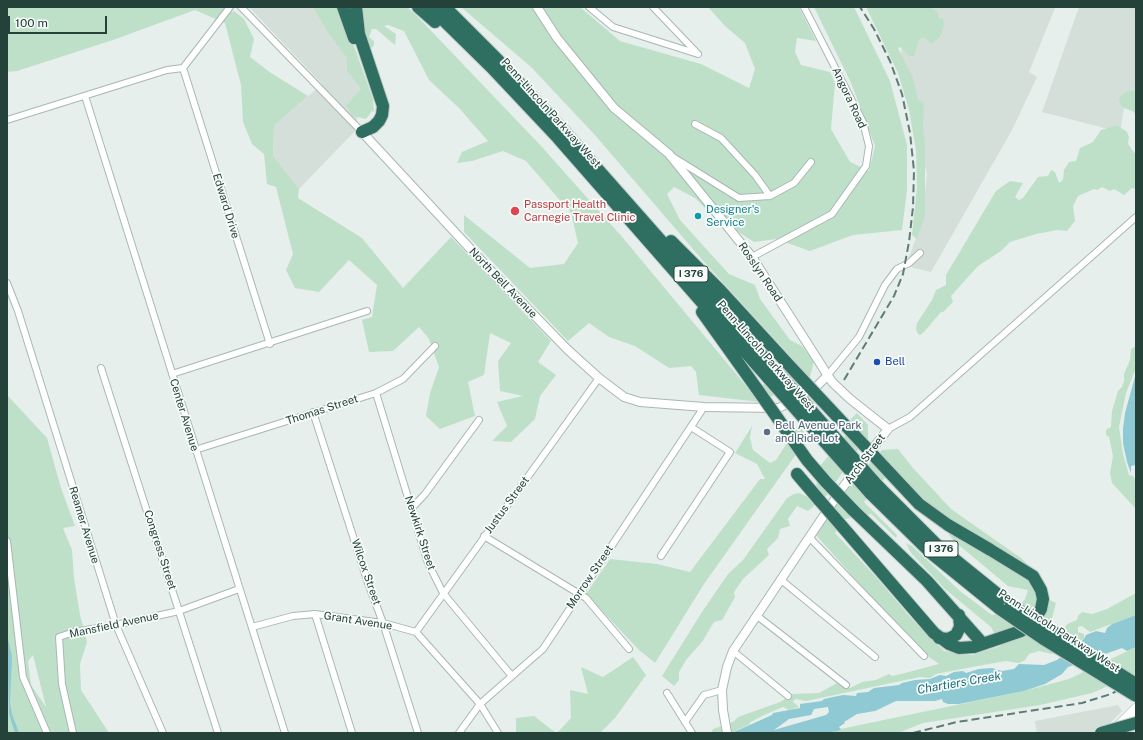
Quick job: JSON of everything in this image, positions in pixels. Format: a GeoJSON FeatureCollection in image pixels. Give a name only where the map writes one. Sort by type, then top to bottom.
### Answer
{"type":"FeatureCollection","features":[{"type":"Feature","properties":{"kind":"highway"},"geometry":{"type":"LineString","coordinates":[[343,7],[377,103],[376,115],[362,132]]}},
{"type":"Feature","properties":{"kind":"highway"},"geometry":{"type":"LineString","coordinates":[[356,7],[359,34],[381,98],[383,109],[379,121],[373,127],[362,132]]}},
{"type":"Feature","properties":{"kind":"highway"},"geometry":{"type":"LineString","coordinates":[[418,7],[524,102]]}},
{"type":"Feature","properties":{"kind":"highway","name":"Penn-Lincoln Parkway West"},"geometry":{"type":"LineString","coordinates":[[430,7],[524,102],[653,247],[773,376],[874,490],[983,584],[1006,607],[1045,640],[1136,696]]}},
{"type":"Feature","properties":{"kind":"highway","name":"Penn-Lincoln Parkway West"},"geometry":{"type":"LineString","coordinates":[[445,7],[532,95],[605,176],[773,376]]}},
{"type":"Feature","properties":{"kind":"highway"},"geometry":{"type":"LineString","coordinates":[[605,176],[699,268],[919,504],[948,525],[1033,576],[1039,585],[1042,594],[1042,604],[1039,614],[1030,626],[983,644],[969,648],[959,648],[949,644],[939,638],[797,474]]}},
{"type":"Feature","properties":{"kind":"highway"},"geometry":{"type":"LineString","coordinates":[[653,247],[757,389],[806,460],[853,510],[927,581],[959,615],[983,644]]}},
{"type":"Feature","properties":{"kind":"highway","name":"Penn-Lincoln Parkway West"},"geometry":{"type":"LineString","coordinates":[[1006,607],[1136,684]]}},
{"type":"Feature","properties":{"kind":"highway"},"geometry":{"type":"LineString","coordinates":[[939,638],[948,639],[956,635],[960,627],[959,615]]}},
{"type":"Feature","properties":{"kind":"highway"},"geometry":{"type":"LineString","coordinates":[[1102,733],[1136,723]]}},
{"type":"Feature","properties":{"kind":"main road"},"geometry":{"type":"LineString","coordinates":[[1112,733],[1136,708]]}},
{"type":"Feature","properties":{"kind":"street"},"geometry":{"type":"LineString","coordinates":[[7,120],[167,70],[183,68],[230,7]]}},
{"type":"Feature","properties":{"kind":"street","name":"North Bell Avenue"},"geometry":{"type":"LineString","coordinates":[[241,7],[362,132],[490,270],[568,350],[598,378],[624,397],[640,402],[704,407],[779,408],[816,387],[827,376]]}},
{"type":"Feature","properties":{"kind":"street","name":"Rosslyn Road"},"geometry":{"type":"LineString","coordinates":[[537,7],[557,38],[614,108],[669,154],[752,257],[827,376],[850,399],[888,428]]}},
{"type":"Feature","properties":{"kind":"street"},"geometry":{"type":"LineString","coordinates":[[589,7],[613,27],[698,54],[653,7]]}},
{"type":"Feature","properties":{"kind":"street","name":"Angora Road"},"geometry":{"type":"LineString","coordinates":[[752,257],[832,214],[866,166],[869,146],[863,122],[804,7]]}},
{"type":"Feature","properties":{"kind":"street","name":"Edward Drive"},"geometry":{"type":"LineString","coordinates":[[183,68],[270,344]]}},
{"type":"Feature","properties":{"kind":"street","name":"Center Avenue"},"geometry":{"type":"LineString","coordinates":[[85,96],[284,733]]}},
{"type":"Feature","properties":{"kind":"street"},"geometry":{"type":"LineString","coordinates":[[695,124],[721,138],[755,175],[770,196]]}},
{"type":"Feature","properties":{"kind":"street"},"geometry":{"type":"LineString","coordinates":[[669,154],[739,198],[770,196],[794,183],[811,162]]}},
{"type":"Feature","properties":{"kind":"street","name":"Arch Street"},"geometry":{"type":"LineString","coordinates":[[727,733],[722,690],[732,652],[843,487],[888,428],[910,417],[1136,217]]}},
{"type":"Feature","properties":{"kind":"street"},"geometry":{"type":"LineString","coordinates":[[827,376],[859,337],[885,285],[897,269],[909,263],[920,253]]}},
{"type":"Feature","properties":{"kind":"street","name":"Reamer Avenue"},"geometry":{"type":"LineString","coordinates":[[7,283],[18,312],[116,626],[163,733]]}},
{"type":"Feature","properties":{"kind":"street"},"geometry":{"type":"LineString","coordinates":[[172,374],[270,344],[367,311]]}},
{"type":"Feature","properties":{"kind":"street","name":"Thomas Street"},"geometry":{"type":"LineString","coordinates":[[195,450],[276,426],[313,412],[376,393],[403,379],[435,346]]}},
{"type":"Feature","properties":{"kind":"street","name":"Congress Street"},"geometry":{"type":"LineString","coordinates":[[101,368],[218,733]]}},
{"type":"Feature","properties":{"kind":"street","name":"Justus Street"},"geometry":{"type":"LineString","coordinates":[[416,632],[598,378]]}},
{"type":"Feature","properties":{"kind":"street","name":"Newkirk Street"},"geometry":{"type":"LineString","coordinates":[[376,393],[428,563],[443,593],[511,675]]}},
{"type":"Feature","properties":{"kind":"street","name":"Morrow Street"},"geometry":{"type":"LineString","coordinates":[[459,733],[480,704],[543,648],[704,407]]}},
{"type":"Feature","properties":{"kind":"street","name":"Wilcox Street"},"geometry":{"type":"LineString","coordinates":[[313,412],[368,583],[384,623],[418,733]]}},
{"type":"Feature","properties":{"kind":"street"},"geometry":{"type":"LineString","coordinates":[[412,508],[425,494],[479,420]]}},
{"type":"Feature","properties":{"kind":"street"},"geometry":{"type":"LineString","coordinates":[[661,556],[730,452],[691,427]]}},
{"type":"Feature","properties":{"kind":"street"},"geometry":{"type":"LineString","coordinates":[[484,536],[586,598],[630,649]]}},
{"type":"Feature","properties":{"kind":"street"},"geometry":{"type":"LineString","coordinates":[[809,537],[924,656]]}},
{"type":"Feature","properties":{"kind":"street"},"geometry":{"type":"LineString","coordinates":[[7,542],[23,677],[47,733]]}},
{"type":"Feature","properties":{"kind":"street"},"geometry":{"type":"LineString","coordinates":[[780,579],[875,657]]}},
{"type":"Feature","properties":{"kind":"street","name":"Mansfield Avenue"},"geometry":{"type":"LineString","coordinates":[[72,733],[62,684],[59,637],[74,632],[116,626],[179,611],[239,589]]}},
{"type":"Feature","properties":{"kind":"street"},"geometry":{"type":"LineString","coordinates":[[315,614],[352,733]]}},
{"type":"Feature","properties":{"kind":"street","name":"Grant Avenue"},"geometry":{"type":"LineString","coordinates":[[252,627],[293,616],[315,614],[384,623],[416,632]]}},
{"type":"Feature","properties":{"kind":"street"},"geometry":{"type":"LineString","coordinates":[[756,615],[846,684]]}},
{"type":"Feature","properties":{"kind":"street"},"geometry":{"type":"LineString","coordinates":[[416,632],[480,704],[498,733]]}},
{"type":"Feature","properties":{"kind":"street"},"geometry":{"type":"LineString","coordinates":[[732,652],[788,696]]}},
{"type":"Feature","properties":{"kind":"street"},"geometry":{"type":"LineString","coordinates":[[685,722],[704,695],[722,690]]}},
{"type":"Feature","properties":{"kind":"street"},"geometry":{"type":"LineString","coordinates":[[667,693],[692,733]]}},
{"type":"Feature","properties":{"kind":"shaded area"},"geometry":{"type":"Polygon","coordinates":[[[249,7],[318,7],[364,87],[354,132],[299,189],[273,155],[274,126],[322,84],[249,7]]]}},
{"type":"Feature","properties":{"kind":"shaded area"},"geometry":{"type":"Polygon","coordinates":[[[911,7],[1055,8],[1029,72],[1037,77],[1012,130],[931,272],[906,266],[922,221],[927,174],[900,57],[911,7]]]}},
{"type":"Feature","properties":{"kind":"shaded area"},"geometry":{"type":"Polygon","coordinates":[[[1079,7],[1136,7],[1136,93],[1126,96],[1120,132],[1042,112],[1079,7]]]}},
{"type":"Feature","properties":{"kind":"shaded area"},"geometry":{"type":"Polygon","coordinates":[[[1118,705],[1122,711],[1100,733],[1037,733],[1035,721],[1118,705]]]}},
{"type":"Feature","properties":{"kind":"green space"},"geometry":{"type":"Polygon","coordinates":[[[7,7],[227,7],[230,13],[234,11],[244,19],[254,39],[250,57],[271,73],[308,96],[274,126],[273,155],[299,189],[298,198],[362,238],[403,288],[451,237],[551,341],[538,362],[556,375],[540,396],[535,419],[511,442],[492,441],[507,426],[497,402],[523,396],[500,391],[498,361],[511,343],[490,333],[484,375],[468,382],[475,416],[440,429],[426,416],[430,393],[439,367],[429,339],[419,327],[393,351],[369,352],[362,320],[372,317],[377,285],[349,260],[319,292],[295,288],[286,270],[293,254],[276,187],[267,184],[264,154],[252,144],[243,122],[241,85],[225,23],[195,10],[113,40],[17,71],[7,72],[7,7]]]}},
{"type":"Feature","properties":{"kind":"green space"},"geometry":{"type":"Polygon","coordinates":[[[313,7],[340,7],[373,99],[374,112],[372,111],[366,119],[353,116],[346,106],[361,89],[347,70],[347,58],[329,34],[313,7]]]}},
{"type":"Feature","properties":{"kind":"green space"},"geometry":{"type":"Polygon","coordinates":[[[360,7],[407,7],[416,15],[542,147],[623,238],[752,393],[794,360],[705,263],[594,134],[531,67],[461,7],[580,7],[620,41],[701,64],[749,88],[755,69],[745,43],[725,26],[708,7],[799,7],[816,41],[797,38],[795,52],[801,65],[830,72],[835,83],[831,129],[850,162],[869,171],[875,146],[851,83],[814,7],[854,7],[890,81],[907,145],[907,190],[902,230],[853,235],[810,251],[776,239],[754,242],[711,214],[695,198],[674,187],[667,194],[680,220],[729,274],[755,285],[760,299],[790,340],[802,346],[814,361],[810,377],[760,402],[699,395],[696,372],[691,366],[669,368],[635,346],[609,337],[589,323],[568,341],[464,232],[464,215],[530,268],[564,264],[578,243],[571,213],[526,161],[503,151],[472,161],[457,163],[462,152],[488,141],[459,108],[429,80],[404,31],[388,25],[384,26],[396,34],[395,45],[376,29],[372,29],[369,37],[374,41],[374,45],[368,52],[360,7]]]}},
{"type":"Feature","properties":{"kind":"green space"},"geometry":{"type":"Polygon","coordinates":[[[866,7],[930,7],[938,12],[939,18],[943,18],[944,25],[940,37],[931,44],[923,37],[919,40],[914,56],[909,56],[900,47],[898,48],[913,78],[918,100],[924,103],[923,127],[925,144],[925,215],[917,239],[912,235],[917,187],[916,150],[909,110],[898,73],[866,7]]]}},
{"type":"Feature","properties":{"kind":"green space"},"geometry":{"type":"Polygon","coordinates":[[[1136,90],[1136,118],[1134,112],[1122,107],[1119,101],[1120,96],[1126,92],[1136,90]]]}},
{"type":"Feature","properties":{"kind":"green space"},"geometry":{"type":"Polygon","coordinates":[[[1117,125],[1127,132],[1129,137],[1128,144],[1136,155],[1136,189],[1132,188],[1124,195],[1114,189],[1110,191],[1102,187],[1078,196],[1073,206],[1075,221],[1067,231],[1057,230],[1036,234],[1010,242],[1001,251],[978,266],[951,296],[953,302],[943,312],[941,312],[924,332],[920,335],[918,334],[916,329],[917,323],[932,300],[936,290],[946,285],[946,275],[996,191],[1010,181],[1023,183],[1015,197],[1019,200],[1023,198],[1038,177],[1048,176],[1051,170],[1055,172],[1059,183],[1063,180],[1064,170],[1069,162],[1076,161],[1080,148],[1093,142],[1101,130],[1117,125]]]}},
{"type":"Feature","properties":{"kind":"green space"},"geometry":{"type":"Polygon","coordinates":[[[1136,346],[1136,363],[1134,362],[1136,368],[1126,393],[1119,427],[1123,454],[1129,475],[1133,476],[1136,481],[1136,509],[1112,483],[1110,473],[1113,456],[1109,437],[1106,435],[1106,430],[1111,427],[1112,411],[1118,391],[1122,387],[1124,381],[1124,374],[1130,360],[1131,349],[1136,346]]]}},
{"type":"Feature","properties":{"kind":"green space"},"geometry":{"type":"Polygon","coordinates":[[[7,395],[47,438],[61,488],[75,526],[63,528],[72,550],[74,578],[80,615],[87,642],[80,664],[81,690],[109,733],[7,733],[7,395]],[[33,655],[28,661],[31,685],[46,707],[33,655]]]}},
{"type":"Feature","properties":{"kind":"green space"},"geometry":{"type":"Polygon","coordinates":[[[857,413],[868,425],[868,439],[857,451],[827,495],[808,511],[797,506],[788,519],[790,526],[780,529],[778,538],[767,549],[769,555],[743,579],[734,592],[735,597],[722,620],[714,622],[702,642],[686,660],[679,672],[679,680],[674,686],[662,676],[702,612],[728,574],[743,560],[787,498],[799,493],[808,497],[816,487],[820,466],[846,435],[851,419],[857,413]]]}},
{"type":"Feature","properties":{"kind":"green space"},"geometry":{"type":"Polygon","coordinates":[[[752,426],[750,438],[753,450],[770,463],[776,460],[798,426],[809,436],[704,584],[655,663],[639,650],[586,594],[610,559],[657,564],[690,572],[760,479],[765,479],[757,464],[735,453],[752,426]]]}},
{"type":"Feature","properties":{"kind":"green space"},"geometry":{"type":"Polygon","coordinates":[[[898,449],[913,468],[951,509],[1021,558],[1045,582],[1050,600],[1056,603],[1048,634],[1064,629],[1067,624],[1077,620],[1078,616],[1082,612],[1092,614],[1107,609],[1136,593],[1136,615],[1090,632],[1082,626],[1078,627],[1078,632],[1084,634],[1084,639],[1052,654],[1039,651],[1029,654],[1025,660],[1019,663],[1006,661],[936,674],[930,678],[920,677],[806,701],[795,699],[793,702],[799,707],[789,710],[783,707],[764,715],[732,733],[711,733],[713,729],[733,722],[738,717],[780,702],[793,694],[819,693],[839,682],[850,688],[862,682],[876,680],[889,674],[892,676],[939,664],[929,657],[899,626],[884,618],[882,609],[815,534],[849,486],[882,450],[898,449]],[[896,471],[885,478],[864,502],[897,535],[896,538],[871,514],[845,519],[835,533],[876,577],[911,618],[944,651],[972,655],[1001,646],[991,627],[945,589],[911,553],[906,543],[912,546],[960,591],[992,615],[1015,612],[1025,599],[1028,590],[1008,586],[954,541],[918,494],[896,471]]]}},
{"type":"Feature","properties":{"kind":"green space"},"geometry":{"type":"Polygon","coordinates":[[[1136,647],[1136,674],[1092,693],[1040,705],[923,723],[898,733],[821,733],[1024,691],[1069,679],[1136,647]]]}},
{"type":"Feature","properties":{"kind":"green space"},"geometry":{"type":"Polygon","coordinates":[[[633,657],[646,675],[615,718],[600,733],[557,733],[571,718],[570,690],[588,694],[581,667],[603,677],[633,657]]]}},
{"type":"Feature","properties":{"kind":"green space"},"geometry":{"type":"Polygon","coordinates":[[[534,716],[556,733],[516,733],[516,718],[534,716]]]}},
{"type":"Feature","properties":{"kind":"water"},"geometry":{"type":"Polygon","coordinates":[[[1136,373],[1136,465],[1131,466],[1131,473],[1123,443],[1123,429],[1125,413],[1136,373]]]}},
{"type":"Feature","properties":{"kind":"water","name":"Chartiers Creek"},"geometry":{"type":"Polygon","coordinates":[[[1136,615],[1136,647],[1127,651],[1122,648],[1068,667],[1062,674],[1045,684],[1024,691],[959,704],[948,704],[943,702],[942,699],[935,701],[896,701],[875,711],[857,714],[844,722],[845,723],[839,727],[841,729],[838,731],[821,733],[732,733],[772,715],[773,713],[800,708],[800,704],[822,701],[824,699],[843,695],[856,696],[857,693],[868,692],[874,688],[899,685],[915,680],[930,679],[940,675],[946,676],[954,672],[963,671],[966,673],[979,669],[992,668],[1002,671],[1014,669],[1019,664],[1044,665],[1057,660],[1084,639],[1086,635],[1096,631],[1105,633],[1107,628],[1112,624],[1136,615]],[[828,707],[814,709],[811,715],[789,719],[774,730],[826,715],[829,712],[828,707]]]}},
{"type":"Feature","properties":{"kind":"water"},"geometry":{"type":"Polygon","coordinates":[[[7,634],[12,657],[10,703],[12,714],[19,733],[15,733],[9,714],[7,634]]]}},
{"type":"Feature","properties":{"kind":"railway"},"geometry":{"type":"LineString","coordinates":[[844,380],[894,296],[903,274],[909,242],[913,207],[914,171],[910,133],[902,94],[890,61],[874,29],[860,7]]}},
{"type":"Feature","properties":{"kind":"railway"},"geometry":{"type":"LineString","coordinates":[[913,733],[957,722],[1082,703],[1111,694],[1136,681]]}},
{"type":"Feature","properties":{"kind":"place","name":"Passport Health Carnegie Travel Clinic"},"geometry":{"type":"Point","coordinates":[515,211]}},
{"type":"Feature","properties":{"kind":"place","name":"Designer's Service"},"geometry":{"type":"Point","coordinates":[698,216]}},
{"type":"Feature","properties":{"kind":"place","name":"Bell"},"geometry":{"type":"Point","coordinates":[877,362]}},
{"type":"Feature","properties":{"kind":"place","name":"Bell Avenue Park and Ride Lot"},"geometry":{"type":"Point","coordinates":[767,432]}}]}
